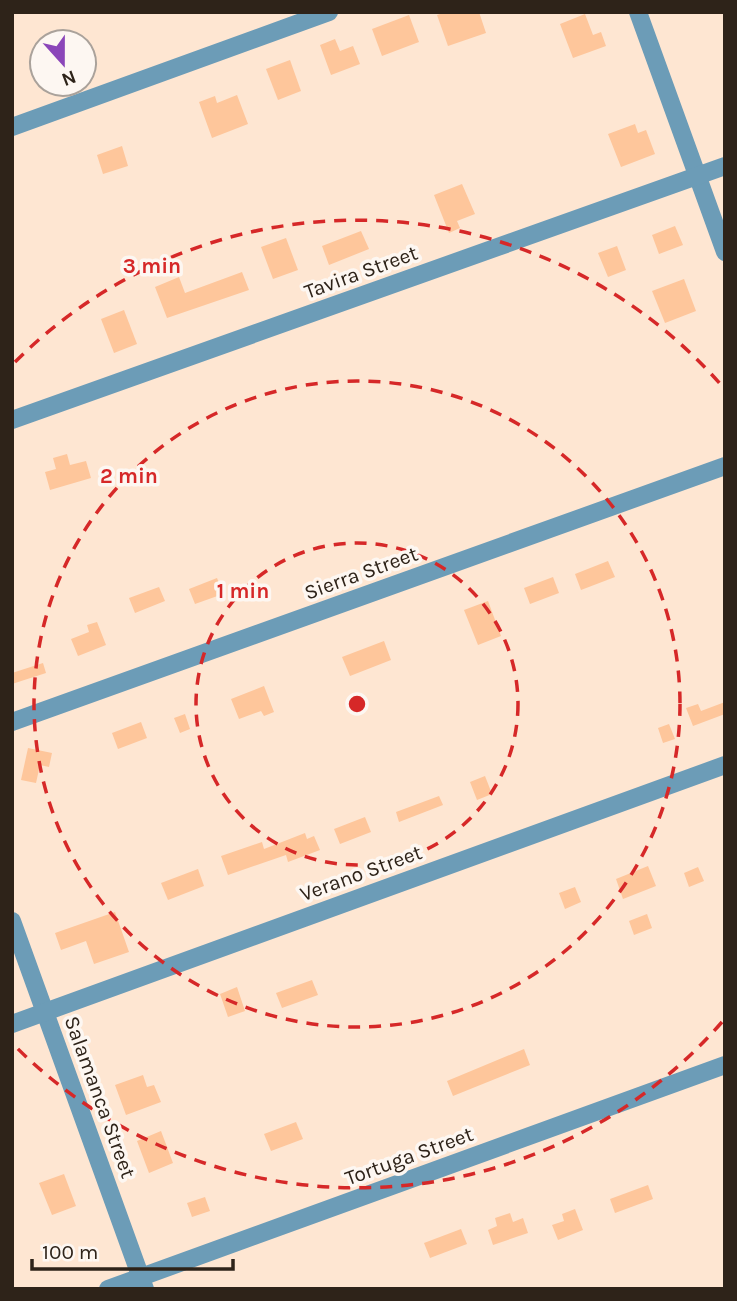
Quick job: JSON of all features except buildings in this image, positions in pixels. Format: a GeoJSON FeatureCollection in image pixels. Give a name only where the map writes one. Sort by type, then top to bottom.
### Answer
{"type":"FeatureCollection","features":[{"type":"Feature","properties":{"kind":"street"},"geometry":{"type":"LineString","coordinates":[[12,127],[328,12]]}},
{"type":"Feature","properties":{"kind":"street"},"geometry":{"type":"LineString","coordinates":[[638,12],[725,252]]}},
{"type":"Feature","properties":{"kind":"street","name":"Tavira Street"},"geometry":{"type":"LineString","coordinates":[[12,420],[725,166]]}},
{"type":"Feature","properties":{"kind":"street","name":"Sierra Street"},"geometry":{"type":"LineString","coordinates":[[12,722],[725,466]]}},
{"type":"Feature","properties":{"kind":"street","name":"Verano Street"},"geometry":{"type":"LineString","coordinates":[[12,1024],[725,765]]}},
{"type":"Feature","properties":{"kind":"street","name":"Salamanca Street"},"geometry":{"type":"LineString","coordinates":[[12,920],[142,1283]]}},
{"type":"Feature","properties":{"kind":"street","name":"Tortuga Street"},"geometry":{"type":"LineString","coordinates":[[108,1289],[142,1283],[725,1065]]}}]}
